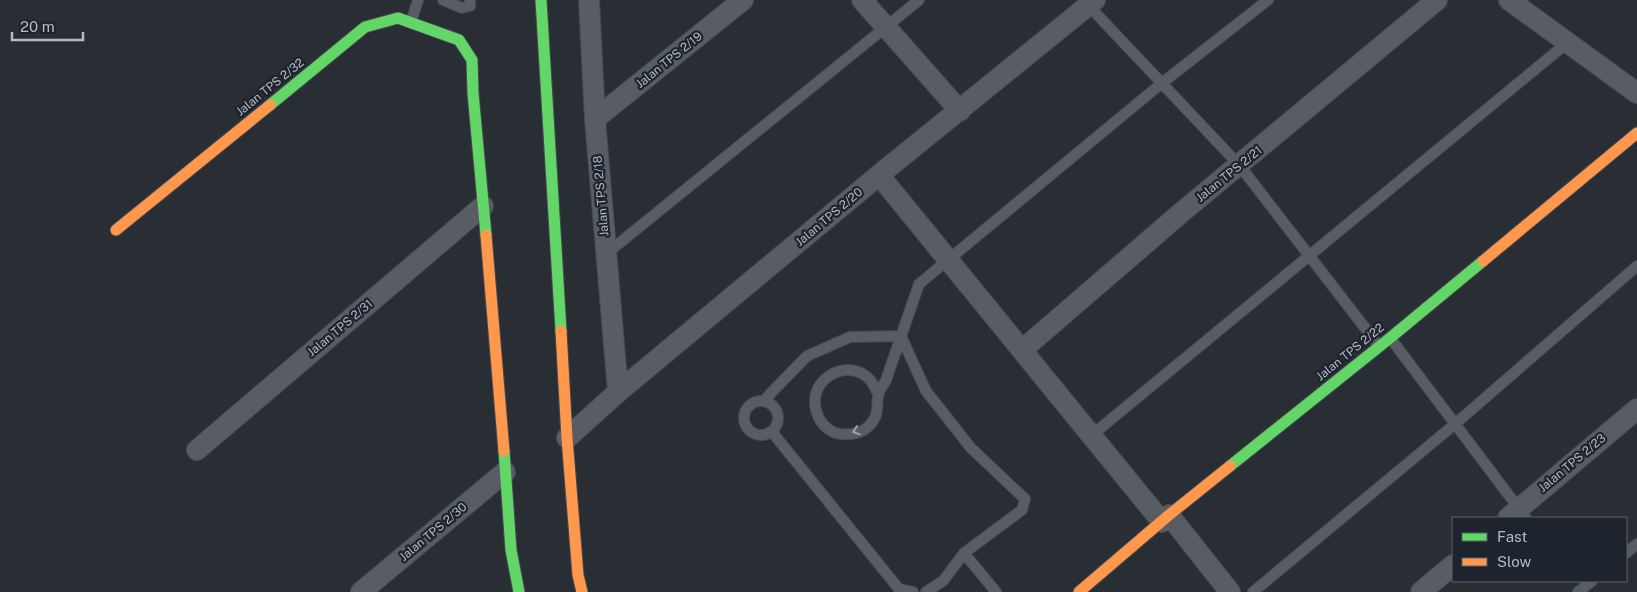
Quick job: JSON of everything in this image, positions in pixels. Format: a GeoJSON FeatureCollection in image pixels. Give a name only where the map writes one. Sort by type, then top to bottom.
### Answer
{"type":"FeatureCollection","features":[{"type":"Feature","properties":{"kind":"street"},"geometry":{"type":"LineString","coordinates":[[541,0],[567,438],[578,575],[582,592]]}},
{"type":"Feature","properties":{"kind":"street","name":"Jalan TPS 2/18"},"geometry":{"type":"LineString","coordinates":[[589,0],[595,119],[618,392]]}},
{"type":"Feature","properties":{"kind":"street","name":"Jalan TPS 2/19"},"geometry":{"type":"LineString","coordinates":[[595,119],[743,0]]}},
{"type":"Feature","properties":{"kind":"street"},"geometry":{"type":"LineString","coordinates":[[862,0],[960,111]]}},
{"type":"Feature","properties":{"kind":"street","name":"Jalan TPS 2/21"},"geometry":{"type":"LineString","coordinates":[[1022,350],[1182,212],[1240,166],[1437,0]]}},
{"type":"Feature","properties":{"kind":"street"},"geometry":{"type":"LineString","coordinates":[[1509,0],[1637,94]]}},
{"type":"Feature","properties":{"kind":"street","name":"Jalan TPS 2/20"},"geometry":{"type":"LineString","coordinates":[[567,438],[618,392],[1092,2]]}},
{"type":"Feature","properties":{"kind":"street","name":"Jalan TPS 2/32"},"geometry":{"type":"LineString","coordinates":[[116,230],[365,27],[398,18],[459,40],[472,60],[483,206]]}},
{"type":"Feature","properties":{"kind":"street","name":"Jalan TPS 2/22"},"geometry":{"type":"LineString","coordinates":[[1079,592],[1165,518],[1379,347],[1637,133]]}},
{"type":"Feature","properties":{"kind":"street"},"geometry":{"type":"LineString","coordinates":[[880,175],[1092,435],[1230,592]]}},
{"type":"Feature","properties":{"kind":"street"},"geometry":{"type":"LineString","coordinates":[[483,206],[510,550],[519,592]]}},
{"type":"Feature","properties":{"kind":"street","name":"Jalan TPS 2/31"},"geometry":{"type":"LineString","coordinates":[[197,450],[483,206]]}},
{"type":"Feature","properties":{"kind":"street","name":"Jalan TPS 2/23"},"geometry":{"type":"LineString","coordinates":[[1517,515],[1637,408]]}},
{"type":"Feature","properties":{"kind":"street","name":"Jalan TPS 2/30"},"geometry":{"type":"LineString","coordinates":[[361,592],[505,472]]}},
{"type":"Feature","properties":{"kind":"street"},"geometry":{"type":"LineString","coordinates":[[1421,592],[1452,566]]}},
{"type":"Feature","properties":{"kind":"lane"},"geometry":{"type":"LineString","coordinates":[[411,23],[418,0]]}},
{"type":"Feature","properties":{"kind":"lane"},"geometry":{"type":"LineString","coordinates":[[443,0],[462,8],[470,6],[470,0]]}},
{"type":"Feature","properties":{"kind":"lane"},"geometry":{"type":"LineString","coordinates":[[606,254],[886,28],[918,0]]}},
{"type":"Feature","properties":{"kind":"lane"},"geometry":{"type":"LineString","coordinates":[[878,394],[870,380],[856,371],[839,371],[824,379],[819,386],[815,394],[815,411],[823,426],[838,434],[855,434],[869,426],[878,411],[878,394],[886,380],[919,284],[1162,83],[1268,0]]}},
{"type":"Feature","properties":{"kind":"lane"},"geometry":{"type":"LineString","coordinates":[[1092,2],[1162,83],[1240,166],[1379,347]]}},
{"type":"Feature","properties":{"kind":"lane"},"geometry":{"type":"LineString","coordinates":[[1092,435],[1567,43]]}},
{"type":"Feature","properties":{"kind":"lane"},"geometry":{"type":"LineString","coordinates":[[1253,592],[1455,424],[1637,266]]}},
{"type":"Feature","properties":{"kind":"lane"},"geometry":{"type":"LineString","coordinates":[[765,400],[807,356],[850,337],[901,336]]}},
{"type":"Feature","properties":{"kind":"lane"},"geometry":{"type":"LineString","coordinates":[[901,336],[926,391],[971,448],[1024,499],[1022,510],[964,553],[943,581],[926,592]]}},
{"type":"Feature","properties":{"kind":"lane"},"geometry":{"type":"LineString","coordinates":[[1390,338],[1455,424],[1517,515]]}},
{"type":"Feature","properties":{"kind":"lane"},"geometry":{"type":"LineString","coordinates":[[765,400],[774,405],[778,414],[778,424],[772,432],[762,435],[752,433],[746,426],[744,416],[747,407],[755,401],[765,400]]}},
{"type":"Feature","properties":{"kind":"lane"},"geometry":{"type":"LineString","coordinates":[[772,432],[899,588],[913,592]]}},
{"type":"Feature","properties":{"kind":"lane"},"geometry":{"type":"LineString","coordinates":[[1627,552],[1637,544]]}},
{"type":"Feature","properties":{"kind":"lane"},"geometry":{"type":"LineString","coordinates":[[964,553],[996,592]]}},
{"type":"Feature","properties":{"kind":"lane"},"geometry":{"type":"LineString","coordinates":[[1580,591],[1591,582]]}},
{"type":"Feature","properties":{"kind":"traffic: fast"},"geometry":{"type":"LineString","coordinates":[[541,0],[561,331]]}},
{"type":"Feature","properties":{"kind":"traffic: fast"},"geometry":{"type":"LineString","coordinates":[[270,105],[365,27],[398,18],[459,40],[472,60],[473,93],[486,235]]}},
{"type":"Feature","properties":{"kind":"traffic: fast"},"geometry":{"type":"LineString","coordinates":[[1230,466],[1483,261]]}},
{"type":"Feature","properties":{"kind":"traffic: fast"},"geometry":{"type":"LineString","coordinates":[[504,451],[511,550],[519,592]]}},
{"type":"Feature","properties":{"kind":"traffic: slow"},"geometry":{"type":"LineString","coordinates":[[116,230],[270,105]]}},
{"type":"Feature","properties":{"kind":"traffic: slow"},"geometry":{"type":"LineString","coordinates":[[1483,261],[1637,133]]}},
{"type":"Feature","properties":{"kind":"traffic: slow"},"geometry":{"type":"LineString","coordinates":[[486,235],[504,451]]}},
{"type":"Feature","properties":{"kind":"traffic: slow"},"geometry":{"type":"LineString","coordinates":[[561,331],[578,575],[582,592]]}},
{"type":"Feature","properties":{"kind":"traffic: slow"},"geometry":{"type":"LineString","coordinates":[[1079,592],[1230,466]]}}]}
